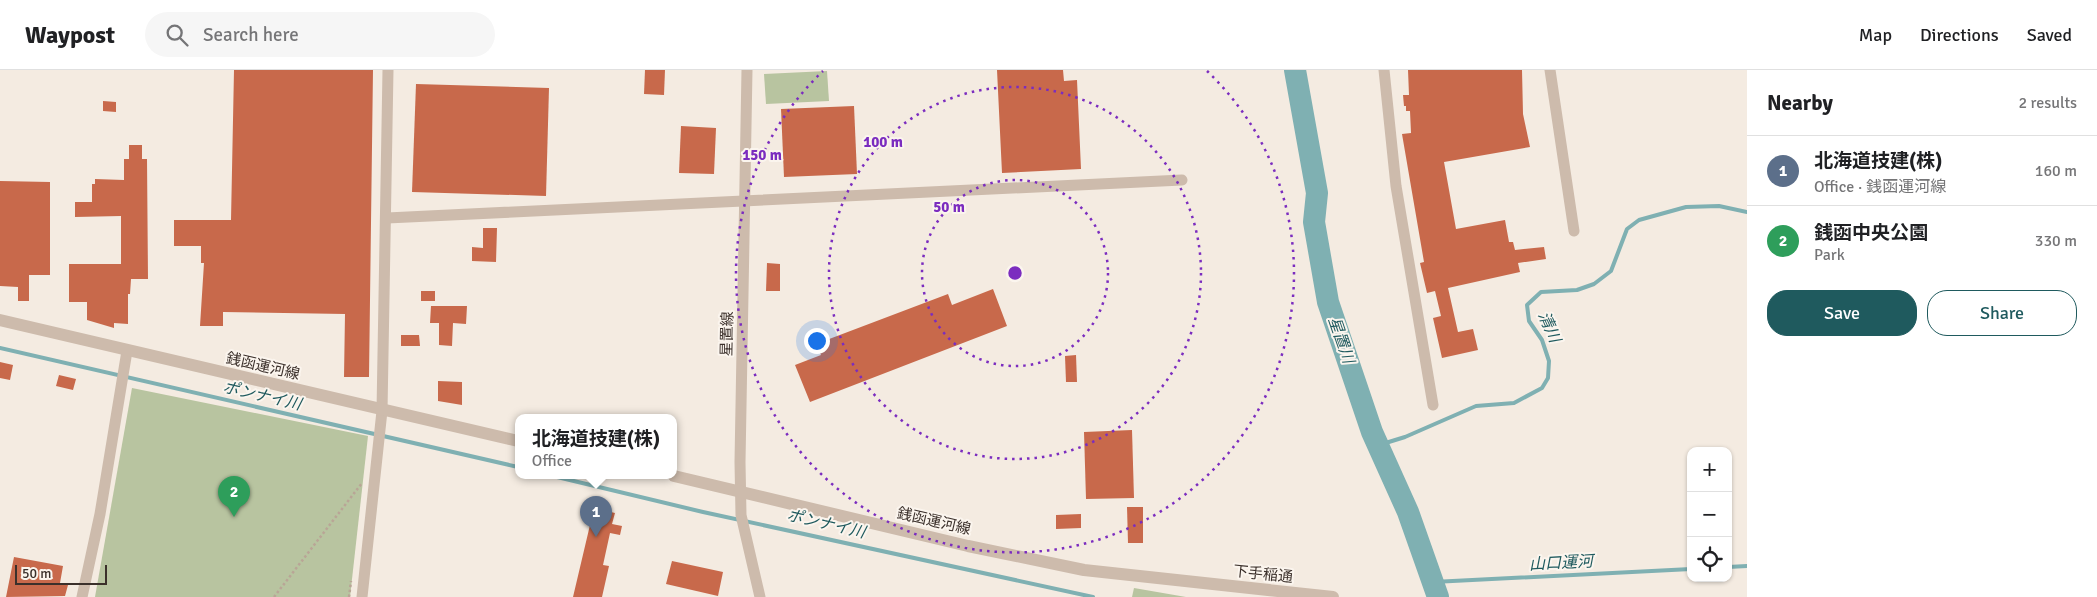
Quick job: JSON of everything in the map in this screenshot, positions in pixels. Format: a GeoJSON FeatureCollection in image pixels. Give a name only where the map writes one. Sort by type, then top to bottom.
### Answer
{"type":"FeatureCollection","features":[{"type":"Feature","properties":{"kind":"street"},"geometry":{"type":"LineString","coordinates":[[362,597],[382,411],[387,218],[388,70]]}},
{"type":"Feature","properties":{"kind":"street","name":"星置線"},"geometry":{"type":"LineString","coordinates":[[747,70],[740,462],[741,515],[760,597]]}},
{"type":"Feature","properties":{"kind":"street"},"geometry":{"type":"LineString","coordinates":[[1384,70],[1396,186],[1433,405]]}},
{"type":"Feature","properties":{"kind":"street"},"geometry":{"type":"LineString","coordinates":[[1550,70],[1574,230]]}},
{"type":"Feature","properties":{"kind":"street"},"geometry":{"type":"LineString","coordinates":[[387,218],[1182,180]]}},
{"type":"Feature","properties":{"kind":"street","name":"銭函運河線"},"geometry":{"type":"LineString","coordinates":[[0,320],[382,411],[515,440]]}},
{"type":"Feature","properties":{"kind":"street"},"geometry":{"type":"LineString","coordinates":[[82,597],[100,514],[127,351]]}},
{"type":"Feature","properties":{"kind":"street","name":"銭函運河線"},"geometry":{"type":"LineString","coordinates":[[677,477],[987,550],[1084,570],[1190,583]]}},
{"type":"Feature","properties":{"kind":"street","name":"下手稲通"},"geometry":{"type":"LineString","coordinates":[[1190,583],[1333,597]]}},
{"type":"Feature","properties":{"kind":"path"},"geometry":{"type":"LineString","coordinates":[[274,597],[364,482]]}},
{"type":"Feature","properties":{"kind":"green space"},"geometry":{"type":"Polygon","coordinates":[[[827,71],[829,101],[766,104],[764,74],[827,71]]]}},
{"type":"Feature","properties":{"kind":"green space"},"geometry":{"type":"Polygon","coordinates":[[[132,388],[368,436],[350,597],[95,597],[132,388]]]}},
{"type":"Feature","properties":{"kind":"green space"},"geometry":{"type":"Polygon","coordinates":[[[1134,588],[1186,597],[1132,597],[1134,588]]]}},
{"type":"Feature","properties":{"kind":"building"},"geometry":{"type":"Polygon","coordinates":[[[234,70],[373,70],[369,377],[344,377],[345,314],[223,312],[223,326],[200,326],[204,263],[201,263],[201,246],[174,246],[174,220],[231,220],[234,70]]]}},
{"type":"Feature","properties":{"kind":"building"},"geometry":{"type":"Polygon","coordinates":[[[645,70],[665,70],[664,95],[644,94],[645,70]]]}},
{"type":"Feature","properties":{"kind":"building"},"geometry":{"type":"Polygon","coordinates":[[[997,70],[1063,70],[1064,81],[1077,80],[1081,169],[1002,173],[997,70]]]}},
{"type":"Feature","properties":{"kind":"building"},"geometry":{"type":"Polygon","coordinates":[[[1408,70],[1522,70],[1523,114],[1530,147],[1444,162],[1456,229],[1505,220],[1509,242],[1513,242],[1515,250],[1544,247],[1546,259],[1518,263],[1520,272],[1448,288],[1458,332],[1473,329],[1478,350],[1442,358],[1433,318],[1441,316],[1435,291],[1427,293],[1420,263],[1424,262],[1402,134],[1411,133],[1410,111],[1406,111],[1403,95],[1409,95],[1408,70]]]}},
{"type":"Feature","properties":{"kind":"building"},"geometry":{"type":"Polygon","coordinates":[[[416,84],[549,88],[546,196],[412,192],[416,84]]]}},
{"type":"Feature","properties":{"kind":"building"},"geometry":{"type":"Polygon","coordinates":[[[103,101],[116,102],[116,112],[103,111],[103,101]]]}},
{"type":"Feature","properties":{"kind":"building"},"geometry":{"type":"Polygon","coordinates":[[[854,106],[857,174],[784,177],[781,109],[854,106]]]}},
{"type":"Feature","properties":{"kind":"building"},"geometry":{"type":"Polygon","coordinates":[[[681,126],[716,128],[714,174],[679,173],[681,126]]]}},
{"type":"Feature","properties":{"kind":"building"},"geometry":{"type":"Polygon","coordinates":[[[129,145],[142,145],[142,159],[147,159],[148,279],[131,279],[130,294],[128,294],[128,324],[114,323],[114,328],[87,320],[87,302],[69,302],[69,264],[121,264],[121,216],[75,217],[75,202],[92,202],[92,184],[95,184],[95,179],[124,180],[124,159],[129,159],[129,145]]]}},
{"type":"Feature","properties":{"kind":"building"},"geometry":{"type":"Polygon","coordinates":[[[0,181],[50,182],[50,275],[29,275],[29,301],[18,301],[18,287],[0,286],[0,181]]]}},
{"type":"Feature","properties":{"kind":"building"},"geometry":{"type":"Polygon","coordinates":[[[483,228],[497,228],[496,262],[472,261],[472,247],[483,248],[483,228]]]}},
{"type":"Feature","properties":{"kind":"building"},"geometry":{"type":"Polygon","coordinates":[[[767,263],[780,264],[780,291],[766,291],[767,263]]]}},
{"type":"Feature","properties":{"kind":"building"},"geometry":{"type":"Polygon","coordinates":[[[993,289],[1007,326],[810,402],[795,365],[821,355],[816,344],[948,294],[952,305],[993,289]]]}},
{"type":"Feature","properties":{"kind":"building"},"geometry":{"type":"Polygon","coordinates":[[[421,291],[435,291],[435,301],[421,301],[421,291]]]}},
{"type":"Feature","properties":{"kind":"building"},"geometry":{"type":"Polygon","coordinates":[[[431,306],[467,306],[466,324],[453,323],[452,346],[439,345],[439,323],[430,323],[431,306]]]}},
{"type":"Feature","properties":{"kind":"building"},"geometry":{"type":"Polygon","coordinates":[[[401,335],[419,335],[420,346],[401,346],[401,335]]]}},
{"type":"Feature","properties":{"kind":"building"},"geometry":{"type":"Polygon","coordinates":[[[1076,355],[1077,382],[1066,382],[1065,356],[1076,355]]]}},
{"type":"Feature","properties":{"kind":"building"},"geometry":{"type":"Polygon","coordinates":[[[0,362],[13,365],[10,380],[0,378],[0,362]]]}},
{"type":"Feature","properties":{"kind":"building"},"geometry":{"type":"Polygon","coordinates":[[[59,375],[76,379],[73,390],[56,386],[59,375]]]}},
{"type":"Feature","properties":{"kind":"building"},"geometry":{"type":"Polygon","coordinates":[[[438,381],[462,382],[462,405],[438,401],[438,381]]]}},
{"type":"Feature","properties":{"kind":"building"},"geometry":{"type":"Polygon","coordinates":[[[1132,430],[1134,498],[1086,499],[1084,432],[1132,430]]]}},
{"type":"Feature","properties":{"kind":"building"},"geometry":{"type":"Polygon","coordinates":[[[1127,507],[1143,507],[1143,543],[1128,543],[1127,507]]]}},
{"type":"Feature","properties":{"kind":"building"},"geometry":{"type":"Polygon","coordinates":[[[594,508],[615,513],[612,524],[622,526],[620,535],[610,533],[603,565],[609,566],[602,597],[573,597],[594,508]]]}},
{"type":"Feature","properties":{"kind":"building"},"geometry":{"type":"Polygon","coordinates":[[[1081,514],[1081,528],[1056,529],[1056,515],[1081,514]]]}},
{"type":"Feature","properties":{"kind":"building"},"geometry":{"type":"Polygon","coordinates":[[[14,557],[63,566],[60,583],[68,585],[65,596],[6,597],[14,557]]]}},
{"type":"Feature","properties":{"kind":"building"},"geometry":{"type":"Polygon","coordinates":[[[672,561],[723,572],[718,596],[666,584],[672,561]]]}},
{"type":"Feature","properties":{"kind":"waterway","name":"星置川"},"geometry":{"type":"LineString","coordinates":[[1295,70],[1317,193],[1314,222],[1328,302],[1372,432],[1408,512],[1438,597]]}},
{"type":"Feature","properties":{"kind":"waterway","name":"清川"},"geometry":{"type":"LineString","coordinates":[[1379,445],[1405,437],[1476,406],[1514,403],[1542,388],[1548,378],[1549,361],[1542,340],[1529,321],[1527,305],[1541,292],[1577,290],[1594,284],[1611,271],[1627,229],[1639,220],[1686,207],[1719,206],[1747,212]]}},
{"type":"Feature","properties":{"kind":"waterway","name":"ポンナイ川"},"geometry":{"type":"LineString","coordinates":[[0,348],[515,466]]}},
{"type":"Feature","properties":{"kind":"waterway","name":"ポンナイ川"},"geometry":{"type":"LineString","coordinates":[[566,479],[703,512],[1093,597]]}},
{"type":"Feature","properties":{"kind":"waterway","name":"山口運河"},"geometry":{"type":"LineString","coordinates":[[1732,567],[1747,566]]}},
{"type":"Feature","properties":{"kind":"waterway","name":"山口運河"},"geometry":{"type":"LineString","coordinates":[[1433,582],[1687,569]]}},
{"type":"Feature","properties":{"kind":"place","name":"銭函中央公園"},"geometry":{"type":"Point","coordinates":[234,517]}},
{"type":"Feature","properties":{"kind":"place","name":"北海道技建(株)"},"geometry":{"type":"Point","coordinates":[596,537]}}]}
